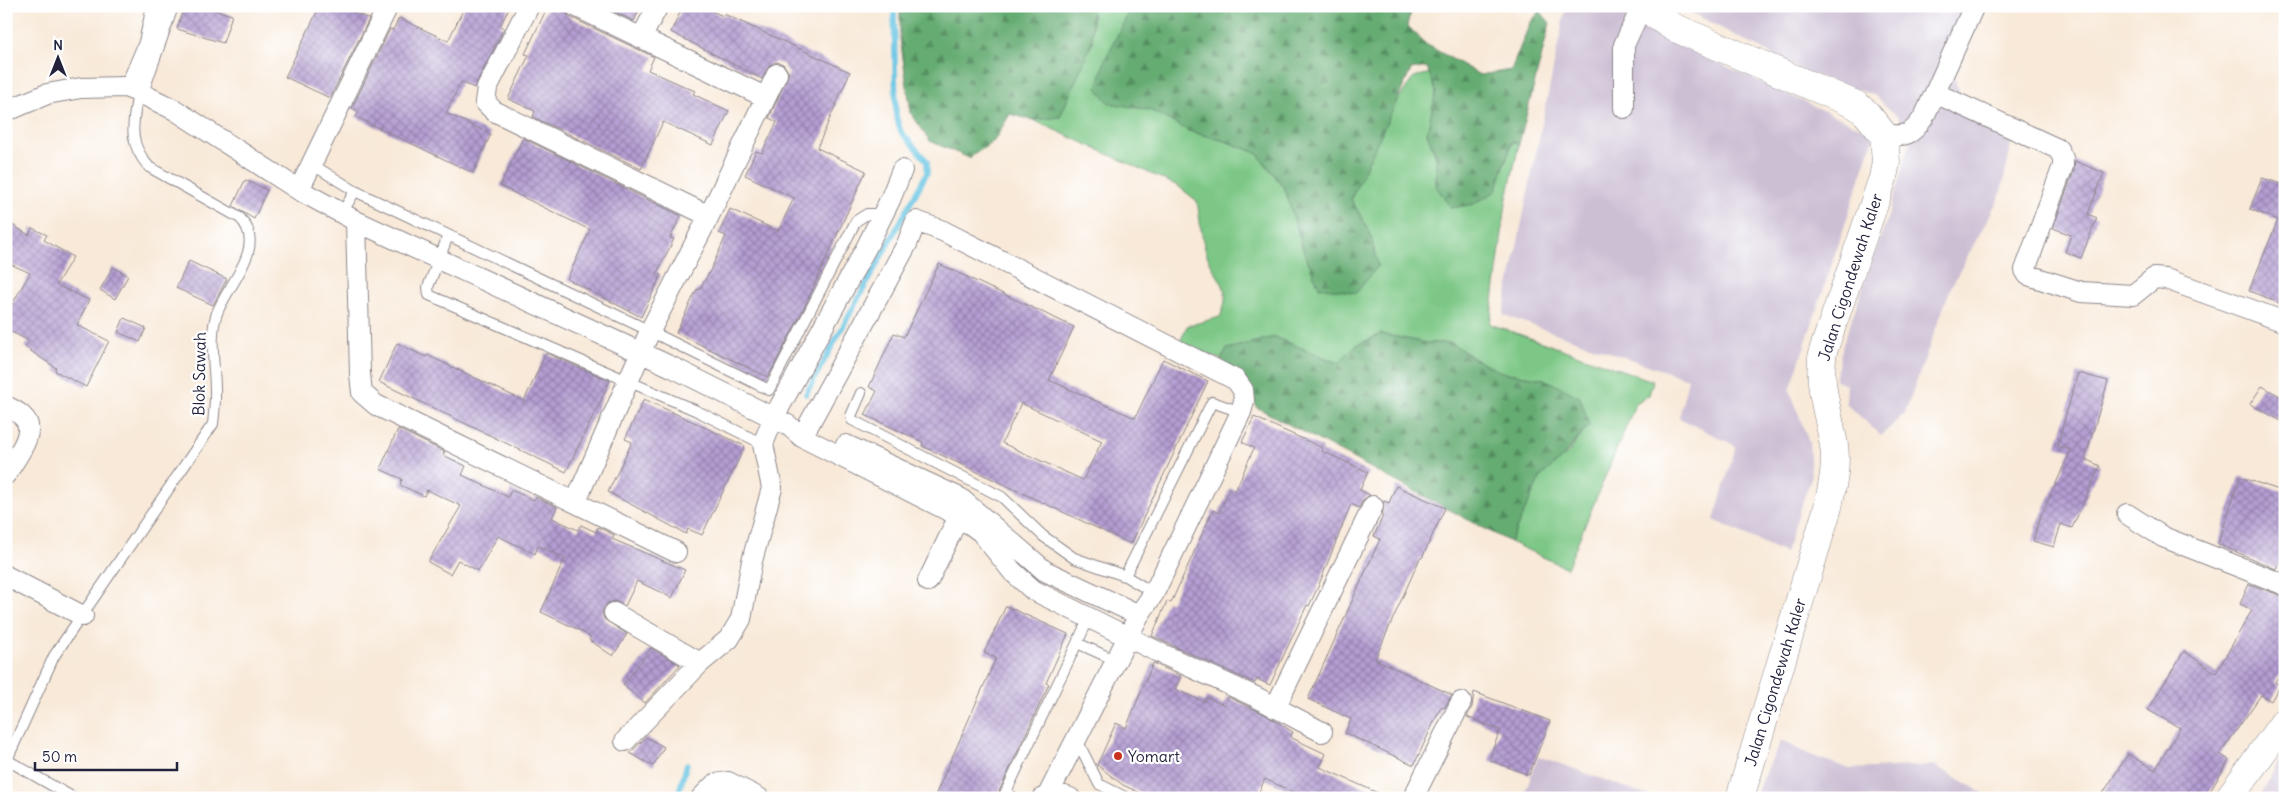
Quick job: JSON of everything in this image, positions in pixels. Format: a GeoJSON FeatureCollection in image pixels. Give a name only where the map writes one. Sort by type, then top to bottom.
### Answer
{"type":"FeatureCollection","features":[{"type":"Feature","properties":{"kind":"main road"},"geometry":{"type":"LineString","coordinates":[[1650,6],[1660,20],[1673,27],[1856,105],[1866,113],[1884,135]]}},
{"type":"Feature","properties":{"kind":"main road","name":"Jalan Cigondewah Kaler"},"geometry":{"type":"LineString","coordinates":[[1740,798],[1830,498],[1835,448],[1822,391],[1820,369],[1823,351],[1883,178],[1886,162],[1884,135]]}},
{"type":"Feature","properties":{"kind":"main road"},"geometry":{"type":"LineString","coordinates":[[2230,798],[2285,721]]}},
{"type":"Feature","properties":{"kind":"street"},"geometry":{"type":"LineString","coordinates":[[131,90],[168,6]]}},
{"type":"Feature","properties":{"kind":"street"},"geometry":{"type":"LineString","coordinates":[[299,190],[388,6]]}},
{"type":"Feature","properties":{"kind":"street"},"geometry":{"type":"LineString","coordinates":[[529,6],[487,88],[485,102],[494,112],[710,216]]}},
{"type":"Feature","properties":{"kind":"street"},"geometry":{"type":"LineString","coordinates":[[575,6],[765,97]]}},
{"type":"Feature","properties":{"kind":"street"},"geometry":{"type":"LineString","coordinates":[[641,38],[658,6]]}},
{"type":"Feature","properties":{"kind":"street"},"geometry":{"type":"LineString","coordinates":[[1624,108],[1624,45],[1642,6]]}},
{"type":"Feature","properties":{"kind":"street"},"geometry":{"type":"LineString","coordinates":[[1884,135],[1902,136],[1915,130],[1935,93],[1974,6]]}},
{"type":"Feature","properties":{"kind":"street"},"geometry":{"type":"LineString","coordinates":[[576,501],[650,331],[710,216],[777,74]]}},
{"type":"Feature","properties":{"kind":"street"},"geometry":{"type":"LineString","coordinates":[[6,109],[14,108],[47,94],[81,88],[131,90],[175,110],[299,190],[349,217],[640,354],[674,368],[793,427],[959,516],[981,532],[1012,571],[1033,590],[1129,638],[1256,697],[1322,732]]}},
{"type":"Feature","properties":{"kind":"street"},"geometry":{"type":"LineString","coordinates":[[1935,93],[2058,149],[2063,158],[2063,166],[2025,270],[2028,276],[2081,292],[2133,295],[2154,278],[2166,279],[2285,322]]}},
{"type":"Feature","properties":{"kind":"street"},"geometry":{"type":"LineString","coordinates":[[625,741],[700,663],[729,639],[741,619],[752,561],[772,488],[763,444],[793,427],[907,244],[901,218],[902,170]]}},
{"type":"Feature","properties":{"kind":"street"},"geometry":{"type":"LineString","coordinates":[[349,217],[362,393],[376,406],[576,501],[676,552]]}},
{"type":"Feature","properties":{"kind":"street"},"geometry":{"type":"LineString","coordinates":[[901,218],[776,395],[793,427],[960,498],[1045,571],[1140,614]]}},
{"type":"Feature","properties":{"kind":"street"},"geometry":{"type":"LineString","coordinates":[[901,218],[943,231],[1236,380],[1243,390],[1244,401],[1241,412],[1154,593],[1140,614],[1046,796]]}},
{"type":"Feature","properties":{"kind":"street"},"geometry":{"type":"LineString","coordinates":[[6,406],[25,418],[29,427],[28,438],[6,474]]}},
{"type":"Feature","properties":{"kind":"street"},"geometry":{"type":"LineString","coordinates":[[1275,708],[1373,506]]}},
{"type":"Feature","properties":{"kind":"street"},"geometry":{"type":"LineString","coordinates":[[2127,514],[2163,537],[2285,585]]}},
{"type":"Feature","properties":{"kind":"street"},"geometry":{"type":"LineString","coordinates":[[928,581],[959,516]]}},
{"type":"Feature","properties":{"kind":"street"},"geometry":{"type":"LineString","coordinates":[[6,576],[82,616]]}},
{"type":"Feature","properties":{"kind":"street"},"geometry":{"type":"LineString","coordinates":[[614,613],[700,663]]}},
{"type":"Feature","properties":{"kind":"street"},"geometry":{"type":"LineString","coordinates":[[1413,798],[1461,702]]}},
{"type":"Feature","properties":{"kind":"street"},"geometry":{"type":"LineString","coordinates":[[701,798],[715,784],[728,782],[759,798]]}},
{"type":"Feature","properties":{"kind":"street"},"geometry":{"type":"LineString","coordinates":[[1046,796],[1059,794],[1070,798]]}},
{"type":"Feature","properties":{"kind":"lane"},"geometry":{"type":"LineString","coordinates":[[131,90],[152,6]]}},
{"type":"Feature","properties":{"kind":"lane","name":"Blok Sawah"},"geometry":{"type":"LineString","coordinates":[[74,798],[7,761],[54,656],[213,424],[216,314],[248,254],[252,239],[249,227],[240,218],[149,167],[137,154],[132,133],[131,90]]}},
{"type":"Feature","properties":{"kind":"lane"},"geometry":{"type":"LineString","coordinates":[[312,165],[355,191],[650,331],[776,395]]}},
{"type":"Feature","properties":{"kind":"lane"},"geometry":{"type":"LineString","coordinates":[[349,217],[355,191]]}},
{"type":"Feature","properties":{"kind":"lane"},"geometry":{"type":"LineString","coordinates":[[448,236],[428,286],[429,295],[628,381],[763,444]]}},
{"type":"Feature","properties":{"kind":"lane"},"geometry":{"type":"LineString","coordinates":[[861,393],[851,416],[852,420],[1002,497],[1043,536],[1074,558],[1125,576],[1154,593]]}},
{"type":"Feature","properties":{"kind":"lane"},"geometry":{"type":"LineString","coordinates":[[1125,576],[1212,402],[1241,412]]}},
{"type":"Feature","properties":{"kind":"lane"},"geometry":{"type":"LineString","coordinates":[[1016,798],[1005,795],[1089,618]]}},
{"type":"Feature","properties":{"kind":"lane"},"geometry":{"type":"LineString","coordinates":[[1077,643],[1116,661]]}},
{"type":"Feature","properties":{"kind":"lane"},"geometry":{"type":"LineString","coordinates":[[1076,738],[1099,784],[1125,797]]}},
{"type":"Feature","properties":{"kind":"shaded area"},"geometry":{"type":"Polygon","coordinates":[[[1566,6],[1627,6],[1626,21],[1875,134],[1790,390],[1809,443],[1811,478],[1785,553],[1714,520],[1736,446],[1679,418],[1688,379],[1503,315],[1566,6]]]}},
{"type":"Feature","properties":{"kind":"shaded area"},"geometry":{"type":"Polygon","coordinates":[[[1679,6],[1973,6],[1950,62],[1961,99],[2014,129],[2008,161],[2000,196],[1951,287],[1905,413],[1881,436],[1846,403],[1847,384],[1835,380],[1843,344],[1889,213],[1910,143],[1898,117],[1874,95],[1805,72],[1679,6]]]}},
{"type":"Feature","properties":{"kind":"shaded area"},"geometry":{"type":"Polygon","coordinates":[[[1781,741],[1810,755],[1850,769],[1934,765],[1988,796],[1987,798],[1753,798],[1781,741]]]}},
{"type":"Feature","properties":{"kind":"shaded area"},"geometry":{"type":"Polygon","coordinates":[[[1538,756],[1655,798],[1523,798],[1538,756]]]}},
{"type":"Feature","properties":{"kind":"shaded area"},"geometry":{"type":"Polygon","coordinates":[[[2280,758],[2285,762],[2285,798],[2260,798],[2280,758]]]}},
{"type":"Feature","properties":{"kind":"green space"},"geometry":{"type":"Polygon","coordinates":[[[900,6],[1092,6],[1092,43],[1060,117],[1033,120],[1010,114],[994,141],[969,158],[930,141],[911,113],[900,38],[900,6]]]}},
{"type":"Feature","properties":{"kind":"green space"},"geometry":{"type":"Polygon","coordinates":[[[1092,6],[1132,6],[1105,60],[1109,103],[1150,110],[1189,131],[1225,141],[1257,153],[1285,189],[1303,249],[1319,286],[1370,233],[1351,199],[1394,105],[1414,77],[1431,73],[1436,92],[1427,133],[1437,159],[1495,191],[1513,141],[1519,144],[1506,203],[1490,324],[1653,381],[1649,395],[1636,403],[1567,568],[1510,542],[1541,476],[1568,453],[1589,425],[1544,379],[1501,372],[1474,359],[1452,343],[1427,343],[1381,334],[1355,346],[1338,363],[1275,337],[1227,349],[1221,360],[1180,342],[1187,326],[1220,317],[1225,298],[1223,284],[1211,264],[1205,249],[1197,201],[1178,186],[1033,120],[1060,117],[1092,43],[1092,6]]]}},
{"type":"Feature","properties":{"kind":"green space"},"geometry":{"type":"Polygon","coordinates":[[[1132,6],[1413,6],[1407,25],[1424,43],[1480,75],[1511,70],[1530,23],[1540,11],[1550,23],[1519,144],[1512,141],[1496,191],[1474,204],[1451,208],[1436,186],[1436,155],[1427,133],[1436,92],[1427,67],[1411,70],[1351,199],[1370,233],[1378,266],[1356,293],[1319,287],[1303,249],[1285,189],[1257,153],[1225,141],[1189,131],[1150,110],[1109,103],[1097,88],[1105,60],[1132,6]]]}},
{"type":"Feature","properties":{"kind":"green space"},"geometry":{"type":"Polygon","coordinates":[[[1381,334],[1427,343],[1452,343],[1474,359],[1501,372],[1544,379],[1580,397],[1589,425],[1562,458],[1541,476],[1510,542],[1256,407],[1248,385],[1221,360],[1227,349],[1275,337],[1338,363],[1355,346],[1381,334]]]}},
{"type":"Feature","properties":{"kind":"building"},"geometry":{"type":"Polygon","coordinates":[[[184,6],[201,6],[232,15],[223,43],[177,29],[184,6]]]}},
{"type":"Feature","properties":{"kind":"building"},"geometry":{"type":"Polygon","coordinates":[[[320,6],[341,6],[369,19],[330,98],[285,77],[320,6]]]}},
{"type":"Feature","properties":{"kind":"building"},"geometry":{"type":"Polygon","coordinates":[[[465,6],[510,6],[500,26],[504,28],[474,88],[461,82],[446,113],[491,134],[473,173],[356,117],[359,112],[352,108],[390,29],[393,30],[399,18],[448,41],[465,6]]]}},
{"type":"Feature","properties":{"kind":"building"},"geometry":{"type":"Polygon","coordinates":[[[548,6],[563,6],[565,12],[570,17],[654,57],[648,70],[695,91],[693,94],[729,111],[713,145],[663,122],[641,169],[533,117],[535,111],[508,99],[529,55],[525,54],[548,6]]]}},
{"type":"Feature","properties":{"kind":"building"},"geometry":{"type":"Polygon","coordinates":[[[603,6],[641,6],[634,21],[603,6]]]}},
{"type":"Feature","properties":{"kind":"building"},"geometry":{"type":"Polygon","coordinates":[[[683,6],[701,6],[723,16],[724,14],[850,72],[817,148],[866,171],[802,312],[768,377],[676,333],[697,289],[699,290],[710,271],[726,236],[719,233],[730,209],[778,231],[794,198],[745,175],[756,151],[762,153],[777,122],[769,118],[789,73],[783,64],[776,62],[770,65],[762,79],[671,32],[683,6]]]}},
{"type":"Feature","properties":{"kind":"building"},"geometry":{"type":"Polygon","coordinates":[[[523,138],[681,216],[670,238],[674,239],[657,273],[661,275],[641,317],[567,279],[590,230],[500,186],[523,138]]]}},
{"type":"Feature","properties":{"kind":"building"},"geometry":{"type":"Polygon","coordinates":[[[2075,161],[2104,173],[2088,214],[2097,218],[2081,258],[2065,252],[2071,235],[2053,228],[2074,170],[2075,161]]]}},
{"type":"Feature","properties":{"kind":"building"},"geometry":{"type":"Polygon","coordinates":[[[2262,178],[2285,185],[2285,305],[2249,291],[2278,220],[2250,209],[2262,178]]]}},
{"type":"Feature","properties":{"kind":"building"},"geometry":{"type":"Polygon","coordinates":[[[245,180],[267,190],[254,219],[233,206],[245,180]]]}},
{"type":"Feature","properties":{"kind":"building"},"geometry":{"type":"Polygon","coordinates":[[[6,221],[29,235],[32,228],[47,235],[44,240],[73,257],[56,285],[89,300],[77,325],[109,341],[86,387],[55,371],[56,368],[25,347],[29,341],[6,329],[6,315],[30,273],[6,262],[6,221]]]}},
{"type":"Feature","properties":{"kind":"building"},"geometry":{"type":"Polygon","coordinates":[[[189,261],[227,279],[213,305],[176,288],[189,261]]]}},
{"type":"Feature","properties":{"kind":"building"},"geometry":{"type":"Polygon","coordinates":[[[939,264],[1074,327],[1049,380],[1135,418],[1163,359],[1208,381],[1131,544],[922,446],[923,442],[865,415],[877,391],[869,387],[894,333],[904,337],[939,264]],[[1021,403],[1002,443],[1083,480],[1102,441],[1021,403]]]}},
{"type":"Feature","properties":{"kind":"building"},"geometry":{"type":"Polygon","coordinates":[[[113,267],[128,276],[115,299],[100,290],[113,267]]]}},
{"type":"Feature","properties":{"kind":"building"},"geometry":{"type":"Polygon","coordinates":[[[124,318],[146,328],[140,342],[118,332],[124,318]]]}},
{"type":"Feature","properties":{"kind":"building"},"geometry":{"type":"Polygon","coordinates":[[[397,343],[426,357],[427,355],[524,401],[546,353],[610,381],[566,472],[379,382],[397,343]]]}},
{"type":"Feature","properties":{"kind":"building"},"geometry":{"type":"Polygon","coordinates":[[[2078,373],[2108,381],[2085,459],[2100,466],[2072,528],[2061,524],[2054,547],[2033,541],[2038,523],[2071,450],[2057,446],[2078,373]]]}},
{"type":"Feature","properties":{"kind":"building"},"geometry":{"type":"Polygon","coordinates":[[[2262,386],[2285,399],[2285,423],[2250,404],[2262,386]]]}},
{"type":"Feature","properties":{"kind":"building"},"geometry":{"type":"Polygon","coordinates":[[[644,399],[745,446],[702,535],[688,529],[686,534],[608,492],[632,442],[625,439],[644,399]]]}},
{"type":"Feature","properties":{"kind":"building"},"geometry":{"type":"Polygon","coordinates":[[[1254,417],[1323,448],[1322,451],[1368,472],[1360,490],[1370,495],[1363,500],[1359,508],[1351,504],[1318,587],[1309,606],[1307,605],[1270,685],[1257,679],[1255,683],[1152,636],[1167,601],[1171,603],[1213,510],[1219,513],[1230,488],[1235,491],[1254,448],[1242,442],[1254,417]]]}},
{"type":"Feature","properties":{"kind":"building"},"geometry":{"type":"Polygon","coordinates":[[[398,429],[445,452],[443,455],[466,466],[462,475],[508,497],[511,490],[534,500],[536,497],[557,507],[552,518],[578,530],[581,525],[596,532],[598,527],[614,535],[612,539],[685,570],[672,598],[637,581],[625,606],[615,601],[608,603],[602,612],[604,619],[627,634],[613,656],[589,640],[591,637],[541,612],[565,558],[538,546],[535,554],[498,536],[478,571],[458,560],[450,574],[428,562],[461,506],[427,490],[424,496],[400,485],[402,479],[380,469],[398,429]]]}},
{"type":"Feature","properties":{"kind":"building"},"geometry":{"type":"Polygon","coordinates":[[[2240,477],[2285,492],[2285,551],[2276,569],[2218,544],[2240,477]]]}},
{"type":"Feature","properties":{"kind":"building"},"geometry":{"type":"Polygon","coordinates":[[[1396,486],[1445,508],[1422,558],[1420,558],[1375,659],[1452,695],[1444,708],[1441,707],[1414,765],[1345,733],[1351,719],[1308,699],[1380,539],[1374,536],[1382,518],[1384,501],[1389,503],[1396,486]]]}},
{"type":"Feature","properties":{"kind":"building"},"geometry":{"type":"Polygon","coordinates":[[[2249,584],[2285,597],[2285,666],[2275,682],[2280,685],[2271,701],[2261,695],[2220,754],[2229,760],[2206,798],[2100,798],[2128,754],[2155,770],[2180,728],[2148,710],[2184,651],[2216,673],[2252,610],[2240,604],[2249,584]]]}},
{"type":"Feature","properties":{"kind":"building"},"geometry":{"type":"Polygon","coordinates":[[[1006,606],[1068,634],[1046,683],[1049,684],[996,798],[934,798],[996,658],[984,653],[1006,606]]]}},
{"type":"Feature","properties":{"kind":"building"},"geometry":{"type":"Polygon","coordinates":[[[651,648],[680,665],[645,703],[623,685],[651,648]]]}},
{"type":"Feature","properties":{"kind":"building"},"geometry":{"type":"Polygon","coordinates":[[[1153,663],[1181,676],[1175,689],[1204,702],[1206,697],[1224,705],[1228,697],[1264,714],[1293,732],[1290,737],[1326,754],[1320,767],[1389,798],[1306,798],[1265,779],[1256,798],[1151,798],[1123,785],[1097,765],[1116,723],[1126,728],[1153,663]]]}},
{"type":"Feature","properties":{"kind":"building"},"geometry":{"type":"Polygon","coordinates":[[[1474,692],[1550,721],[1529,775],[1489,760],[1500,730],[1467,717],[1472,707],[1474,692]]]}},
{"type":"Feature","properties":{"kind":"building"},"geometry":{"type":"Polygon","coordinates":[[[646,737],[664,747],[653,766],[630,753],[646,737]]]}},
{"type":"Feature","properties":{"kind":"waterway"},"geometry":{"type":"LineString","coordinates":[[806,394],[927,173],[927,161],[901,132],[896,116],[894,6]]}},
{"type":"Feature","properties":{"kind":"waterway"},"geometry":{"type":"LineString","coordinates":[[677,798],[687,764]]}},
{"type":"Feature","properties":{"kind":"place","name":"Yomart"},"geometry":{"type":"Point","coordinates":[1118,756]}}]}
